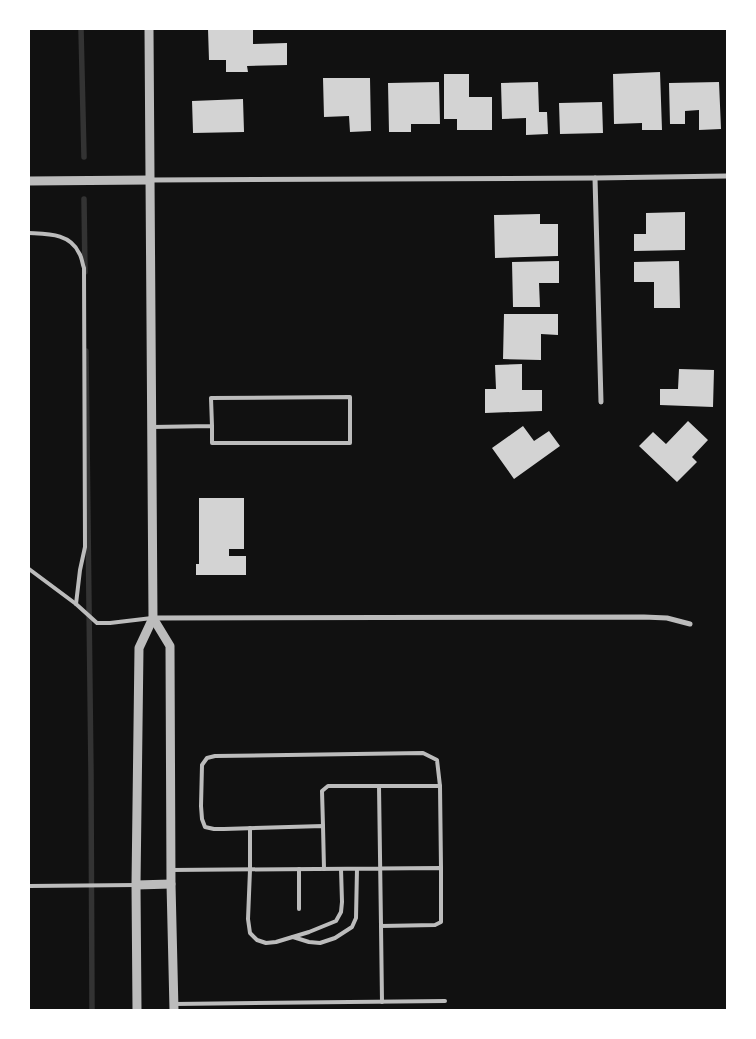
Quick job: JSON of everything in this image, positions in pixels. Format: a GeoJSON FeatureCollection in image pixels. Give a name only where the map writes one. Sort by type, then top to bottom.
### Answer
{"type":"FeatureCollection","features":[{"type":"Feature","properties":{"kind":"street"},"geometry":{"type":"LineString","coordinates":[[137,1010],[136,885],[139,648],[153,618],[149,29]]}},
{"type":"Feature","properties":{"kind":"street"},"geometry":{"type":"LineString","coordinates":[[29,181],[727,176]]}},
{"type":"Feature","properties":{"kind":"street"},"geometry":{"type":"LineString","coordinates":[[595,178],[601,402]]}},
{"type":"Feature","properties":{"kind":"street"},"geometry":{"type":"LineString","coordinates":[[153,618],[644,617],[667,618],[690,624]]}},
{"type":"Feature","properties":{"kind":"street"},"geometry":{"type":"LineString","coordinates":[[153,618],[170,646],[171,884],[174,1007]]}},
{"type":"Feature","properties":{"kind":"street"},"geometry":{"type":"LineString","coordinates":[[136,885],[171,884]]}},
{"type":"Feature","properties":{"kind":"lane"},"geometry":{"type":"LineString","coordinates":[[29,233],[57,235],[71,242],[79,252],[84,268],[85,547],[76,604]]}},
{"type":"Feature","properties":{"kind":"lane"},"geometry":{"type":"LineString","coordinates":[[211,398],[350,398],[350,443],[212,443],[212,426],[211,398]]}},
{"type":"Feature","properties":{"kind":"lane"},"geometry":{"type":"LineString","coordinates":[[152,427],[212,426]]}},
{"type":"Feature","properties":{"kind":"lane"},"geometry":{"type":"LineString","coordinates":[[29,569],[76,604],[97,623],[153,618]]}},
{"type":"Feature","properties":{"kind":"lane"},"geometry":{"type":"LineString","coordinates":[[323,826],[214,829],[205,827],[201,806],[202,765],[207,758],[216,756],[423,753],[437,760],[440,786],[441,922],[435,925],[381,926]]}},
{"type":"Feature","properties":{"kind":"lane"},"geometry":{"type":"LineString","coordinates":[[324,869],[322,791],[328,786],[440,786]]}},
{"type":"Feature","properties":{"kind":"lane"},"geometry":{"type":"LineString","coordinates":[[379,786],[382,1002]]}},
{"type":"Feature","properties":{"kind":"lane"},"geometry":{"type":"LineString","coordinates":[[250,828],[248,919],[250,933],[258,940],[266,943],[276,942],[310,932],[336,921],[341,912],[342,869]]}},
{"type":"Feature","properties":{"kind":"lane"},"geometry":{"type":"LineString","coordinates":[[171,870],[441,868]]}},
{"type":"Feature","properties":{"kind":"lane"},"geometry":{"type":"LineString","coordinates":[[292,936],[320,943],[335,938],[352,927],[356,918],[357,869]]}},
{"type":"Feature","properties":{"kind":"lane"},"geometry":{"type":"LineString","coordinates":[[299,870],[299,909]]}},
{"type":"Feature","properties":{"kind":"lane"},"geometry":{"type":"LineString","coordinates":[[29,886],[136,885]]}},
{"type":"Feature","properties":{"kind":"lane"},"geometry":{"type":"LineString","coordinates":[[174,1007],[445,1001]]}},
{"type":"Feature","properties":{"kind":"lane"},"geometry":{"type":"LineString","coordinates":[[288,1003],[288,1010]]}},
{"type":"Feature","properties":{"kind":"building"},"geometry":{"type":"Polygon","coordinates":[[[208,29],[253,29],[253,44],[287,43],[287,65],[247,66],[248,72],[226,72],[226,60],[209,60],[208,29]]]}},
{"type":"Feature","properties":{"kind":"building"},"geometry":{"type":"Polygon","coordinates":[[[660,72],[662,130],[642,130],[642,123],[614,124],[613,74],[660,72]]]}},
{"type":"Feature","properties":{"kind":"building"},"geometry":{"type":"Polygon","coordinates":[[[444,74],[469,74],[469,97],[492,97],[492,130],[457,130],[457,119],[444,119],[444,74]]]}},
{"type":"Feature","properties":{"kind":"building"},"geometry":{"type":"Polygon","coordinates":[[[323,78],[370,78],[371,131],[350,132],[349,116],[324,117],[323,78]]]}},
{"type":"Feature","properties":{"kind":"building"},"geometry":{"type":"Polygon","coordinates":[[[439,82],[440,124],[411,124],[411,132],[389,132],[388,83],[439,82]]]}},
{"type":"Feature","properties":{"kind":"building"},"geometry":{"type":"Polygon","coordinates":[[[538,82],[539,112],[547,112],[548,134],[526,135],[526,118],[502,119],[501,83],[538,82]]]}},
{"type":"Feature","properties":{"kind":"building"},"geometry":{"type":"Polygon","coordinates":[[[719,82],[721,129],[699,130],[699,110],[685,111],[685,124],[670,124],[669,83],[719,82]]]}},
{"type":"Feature","properties":{"kind":"building"},"geometry":{"type":"Polygon","coordinates":[[[243,99],[244,132],[193,133],[192,101],[243,99]]]}},
{"type":"Feature","properties":{"kind":"building"},"geometry":{"type":"Polygon","coordinates":[[[602,102],[603,133],[560,134],[559,103],[602,102]]]}},
{"type":"Feature","properties":{"kind":"building"},"geometry":{"type":"Polygon","coordinates":[[[685,212],[685,250],[634,251],[634,234],[646,234],[646,213],[685,212]]]}},
{"type":"Feature","properties":{"kind":"building"},"geometry":{"type":"Polygon","coordinates":[[[540,214],[540,224],[558,224],[558,256],[495,258],[494,215],[540,214]]]}},
{"type":"Feature","properties":{"kind":"building"},"geometry":{"type":"Polygon","coordinates":[[[559,261],[559,283],[539,283],[540,307],[513,307],[512,262],[559,261]]]}},
{"type":"Feature","properties":{"kind":"building"},"geometry":{"type":"Polygon","coordinates":[[[679,261],[680,308],[654,308],[654,282],[634,282],[634,262],[679,261]]]}},
{"type":"Feature","properties":{"kind":"building"},"geometry":{"type":"Polygon","coordinates":[[[504,314],[558,314],[558,335],[541,334],[541,360],[503,359],[504,314]]]}},
{"type":"Feature","properties":{"kind":"building"},"geometry":{"type":"Polygon","coordinates":[[[522,364],[522,390],[542,390],[542,411],[485,413],[485,389],[496,389],[495,365],[522,364]]]}},
{"type":"Feature","properties":{"kind":"building"},"geometry":{"type":"Polygon","coordinates":[[[679,369],[714,370],[713,407],[660,405],[660,389],[678,389],[679,369]]]}},
{"type":"Feature","properties":{"kind":"building"},"geometry":{"type":"Polygon","coordinates":[[[688,421],[708,440],[692,457],[697,462],[677,482],[639,446],[653,432],[666,444],[688,421]]]}},
{"type":"Feature","properties":{"kind":"building"},"geometry":{"type":"Polygon","coordinates":[[[523,426],[534,441],[549,431],[560,446],[514,479],[492,448],[523,426]]]}},
{"type":"Feature","properties":{"kind":"building"},"geometry":{"type":"Polygon","coordinates":[[[199,498],[244,498],[244,549],[229,549],[229,556],[246,556],[246,575],[196,575],[196,564],[199,564],[199,498]]]}},
{"type":"Feature","properties":{"kind":"waterway"},"geometry":{"type":"LineString","coordinates":[[81,29],[84,157]]}},
{"type":"Feature","properties":{"kind":"waterway"},"geometry":{"type":"LineString","coordinates":[[84,199],[85,272]]}},
{"type":"Feature","properties":{"kind":"waterway"},"geometry":{"type":"LineString","coordinates":[[86,351],[92,1010]]}}]}
